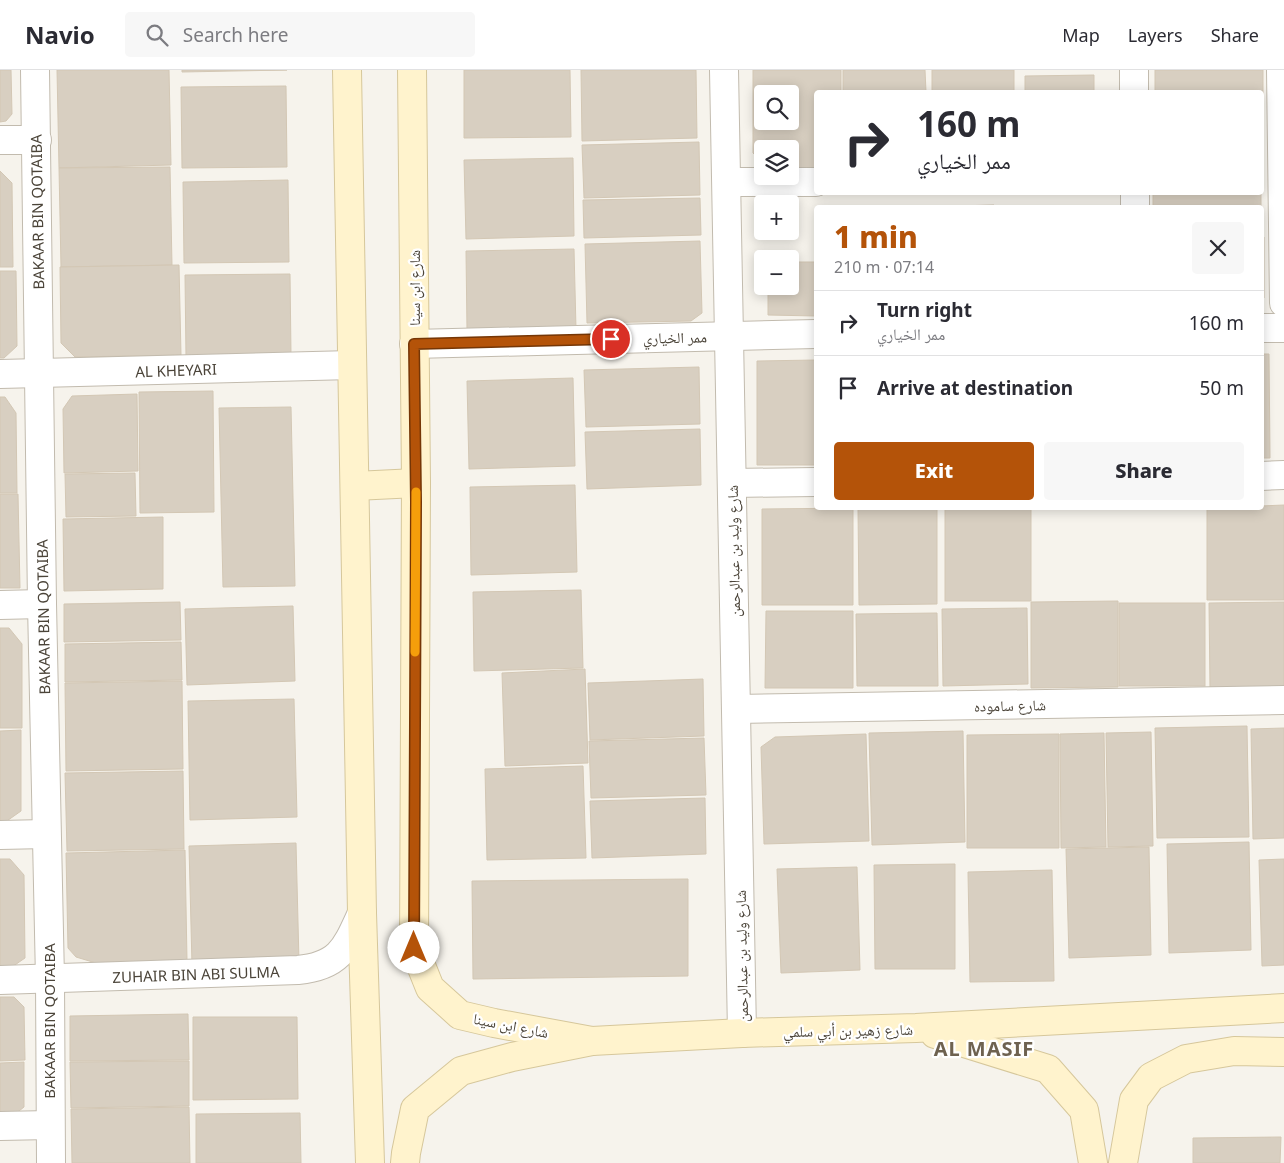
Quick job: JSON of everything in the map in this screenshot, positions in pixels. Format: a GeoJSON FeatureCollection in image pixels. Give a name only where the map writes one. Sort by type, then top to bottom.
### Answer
{"type":"FeatureCollection","features":[{"type":"Feature","properties":{"kind":"street","name":"BAKAAR BIN QOTAIBA"},"geometry":{"type":"LineString","coordinates":[[36,70],[42,604],[50,979],[51,1163]]}},
{"type":"Feature","properties":{"kind":"street"},"geometry":{"type":"LineString","coordinates":[[347,70],[362,912],[370,1163]]}},
{"type":"Feature","properties":{"kind":"street","name":"شارع ابن سينا"},"geometry":{"type":"LineString","coordinates":[[412,70],[416,482],[414,948],[430,988],[460,1015],[592,1041]]}},
{"type":"Feature","properties":{"kind":"street","name":"شارع وليد بن عبدالرحمن"},"geometry":{"type":"LineString","coordinates":[[724,70],[742,1033]]}},
{"type":"Feature","properties":{"kind":"street"},"geometry":{"type":"LineString","coordinates":[[1134,70],[1134,90]]}},
{"type":"Feature","properties":{"kind":"street"},"geometry":{"type":"LineString","coordinates":[[1281,70],[1284,300]]}},
{"type":"Feature","properties":{"kind":"street"},"geometry":{"type":"LineString","coordinates":[[0,140],[36,140]]}},
{"type":"Feature","properties":{"kind":"street"},"geometry":{"type":"LineString","coordinates":[[726,182],[814,182]]}},
{"type":"Feature","properties":{"kind":"street"},"geometry":{"type":"LineString","coordinates":[[1264,328],[1284,328]]}},
{"type":"Feature","properties":{"kind":"street","name":"ممر الخياري"},"geometry":{"type":"LineString","coordinates":[[414,344],[814,334]]}},
{"type":"Feature","properties":{"kind":"street","name":"AL KHEYARI"},"geometry":{"type":"LineString","coordinates":[[0,374],[352,365]]}},
{"type":"Feature","properties":{"kind":"street"},"geometry":{"type":"LineString","coordinates":[[1264,476],[1284,475]]}},
{"type":"Feature","properties":{"kind":"street"},"geometry":{"type":"LineString","coordinates":[[355,486],[416,482]]}},
{"type":"Feature","properties":{"kind":"street"},"geometry":{"type":"LineString","coordinates":[[732,483],[814,482]]}},
{"type":"Feature","properties":{"kind":"street"},"geometry":{"type":"LineString","coordinates":[[0,605],[42,604]]}},
{"type":"Feature","properties":{"kind":"street","name":"شارع ساموده"},"geometry":{"type":"LineString","coordinates":[[736,709],[1284,700]]}},
{"type":"Feature","properties":{"kind":"street"},"geometry":{"type":"LineString","coordinates":[[0,834],[46,834]]}},
{"type":"Feature","properties":{"kind":"street","name":"ZUHAIR BIN ABI SULMA"},"geometry":{"type":"LineString","coordinates":[[0,980],[316,968],[329,962],[342,952],[362,912]]}},
{"type":"Feature","properties":{"kind":"street","name":"شارع زهير بن أبي سلمي"},"geometry":{"type":"LineString","coordinates":[[592,1041],[742,1033],[916,1028],[1284,1008]]}},
{"type":"Feature","properties":{"kind":"street"},"geometry":{"type":"LineString","coordinates":[[916,1028],[984,1048],[1048,1070],[1084,1110],[1093,1163]]}},
{"type":"Feature","properties":{"kind":"street"},"geometry":{"type":"LineString","coordinates":[[405,1163],[415,1109],[461,1071],[512,1057],[592,1041]]}},
{"type":"Feature","properties":{"kind":"street"},"geometry":{"type":"LineString","coordinates":[[1123,1163],[1134,1100],[1151,1077],[1186,1059],[1234,1052],[1284,1052]]}},
{"type":"Feature","properties":{"kind":"street"},"geometry":{"type":"LineString","coordinates":[[0,1126],[50,1125]]}},
{"type":"Feature","properties":{"kind":"building"},"geometry":{"type":"Polygon","coordinates":[[[0,70],[11,70],[12,114],[6,121],[0,122],[0,70]]]}},
{"type":"Feature","properties":{"kind":"building"},"geometry":{"type":"Polygon","coordinates":[[[57,70],[169,70],[171,165],[59,168],[57,70]]]}},
{"type":"Feature","properties":{"kind":"building"},"geometry":{"type":"Polygon","coordinates":[[[182,70],[287,70],[182,72],[182,70]]]}},
{"type":"Feature","properties":{"kind":"building"},"geometry":{"type":"Polygon","coordinates":[[[464,70],[570,70],[571,137],[464,138],[464,70]]]}},
{"type":"Feature","properties":{"kind":"building"},"geometry":{"type":"Polygon","coordinates":[[[581,70],[696,70],[697,138],[582,141],[581,70]]]}},
{"type":"Feature","properties":{"kind":"building"},"geometry":{"type":"Polygon","coordinates":[[[753,70],[841,70],[841,90],[814,90],[814,168],[799,168],[799,140],[754,140],[753,153],[753,70]]]}},
{"type":"Feature","properties":{"kind":"building"},"geometry":{"type":"Polygon","coordinates":[[[843,70],[925,70],[926,90],[843,90],[843,70]]]}},
{"type":"Feature","properties":{"kind":"building"},"geometry":{"type":"Polygon","coordinates":[[[932,70],[1014,70],[1014,90],[932,90],[932,70]]]}},
{"type":"Feature","properties":{"kind":"building"},"geometry":{"type":"Polygon","coordinates":[[[1155,70],[1263,70],[1263,90],[1155,90],[1155,70]]]}},
{"type":"Feature","properties":{"kind":"building"},"geometry":{"type":"Polygon","coordinates":[[[1094,75],[1094,90],[1025,90],[1025,76],[1094,75]]]}},
{"type":"Feature","properties":{"kind":"building"},"geometry":{"type":"Polygon","coordinates":[[[286,86],[287,167],[182,168],[181,87],[286,86]]]}},
{"type":"Feature","properties":{"kind":"building"},"geometry":{"type":"Polygon","coordinates":[[[699,142],[700,195],[584,198],[582,145],[699,142]]]}},
{"type":"Feature","properties":{"kind":"building"},"geometry":{"type":"Polygon","coordinates":[[[573,158],[574,236],[466,239],[464,160],[573,158]]]}},
{"type":"Feature","properties":{"kind":"building"},"geometry":{"type":"Polygon","coordinates":[[[170,167],[172,265],[61,267],[59,168],[170,167]]]}},
{"type":"Feature","properties":{"kind":"building"},"geometry":{"type":"Polygon","coordinates":[[[0,171],[12,183],[13,267],[0,267],[0,171]]]}},
{"type":"Feature","properties":{"kind":"building"},"geometry":{"type":"Polygon","coordinates":[[[288,180],[289,262],[184,263],[183,182],[288,180]]]}},
{"type":"Feature","properties":{"kind":"building"},"geometry":{"type":"Polygon","coordinates":[[[1153,195],[1261,195],[1261,205],[1153,205],[1153,195]]]}},
{"type":"Feature","properties":{"kind":"building"},"geometry":{"type":"Polygon","coordinates":[[[700,198],[701,235],[584,238],[583,200],[700,198]]]}},
{"type":"Feature","properties":{"kind":"building"},"geometry":{"type":"Polygon","coordinates":[[[700,241],[702,313],[691,321],[587,323],[585,244],[700,241]]]}},
{"type":"Feature","properties":{"kind":"building"},"geometry":{"type":"Polygon","coordinates":[[[574,249],[576,329],[467,330],[466,251],[574,249]]]}},
{"type":"Feature","properties":{"kind":"building"},"geometry":{"type":"Polygon","coordinates":[[[799,262],[814,262],[814,316],[768,315],[768,295],[799,295],[799,262]]]}},
{"type":"Feature","properties":{"kind":"building"},"geometry":{"type":"Polygon","coordinates":[[[179,265],[181,355],[75,357],[61,343],[60,267],[179,265]]]}},
{"type":"Feature","properties":{"kind":"building"},"geometry":{"type":"Polygon","coordinates":[[[0,271],[16,271],[17,346],[4,358],[0,358],[0,271]]]}},
{"type":"Feature","properties":{"kind":"building"},"geometry":{"type":"Polygon","coordinates":[[[290,274],[291,355],[186,357],[185,275],[290,274]]]}},
{"type":"Feature","properties":{"kind":"building"},"geometry":{"type":"Polygon","coordinates":[[[1264,354],[1269,354],[1270,458],[1264,458],[1264,354]]]}},
{"type":"Feature","properties":{"kind":"building"},"geometry":{"type":"Polygon","coordinates":[[[814,360],[814,465],[757,465],[757,361],[814,360]]]}},
{"type":"Feature","properties":{"kind":"building"},"geometry":{"type":"Polygon","coordinates":[[[699,367],[700,424],[586,427],[584,370],[699,367]]]}},
{"type":"Feature","properties":{"kind":"building"},"geometry":{"type":"Polygon","coordinates":[[[573,378],[575,466],[469,469],[467,381],[573,378]]]}},
{"type":"Feature","properties":{"kind":"building"},"geometry":{"type":"Polygon","coordinates":[[[213,391],[214,512],[140,513],[139,392],[213,391]]]}},
{"type":"Feature","properties":{"kind":"building"},"geometry":{"type":"Polygon","coordinates":[[[137,394],[138,471],[64,473],[63,409],[72,396],[137,394]]]}},
{"type":"Feature","properties":{"kind":"building"},"geometry":{"type":"Polygon","coordinates":[[[0,397],[5,397],[16,413],[17,493],[0,493],[0,397]]]}},
{"type":"Feature","properties":{"kind":"building"},"geometry":{"type":"Polygon","coordinates":[[[291,407],[295,586],[223,587],[219,408],[291,407]]]}},
{"type":"Feature","properties":{"kind":"building"},"geometry":{"type":"Polygon","coordinates":[[[700,429],[701,485],[587,489],[585,432],[700,429]]]}},
{"type":"Feature","properties":{"kind":"building"},"geometry":{"type":"Polygon","coordinates":[[[135,473],[136,516],[66,517],[65,474],[135,473]]]}},
{"type":"Feature","properties":{"kind":"building"},"geometry":{"type":"Polygon","coordinates":[[[575,485],[577,572],[471,575],[470,487],[575,485]]]}},
{"type":"Feature","properties":{"kind":"building"},"geometry":{"type":"Polygon","coordinates":[[[0,494],[18,494],[20,588],[0,588],[0,494]]]}},
{"type":"Feature","properties":{"kind":"building"},"geometry":{"type":"Polygon","coordinates":[[[1284,505],[1284,600],[1207,600],[1207,510],[1264,510],[1264,506],[1284,505]]]}},
{"type":"Feature","properties":{"kind":"building"},"geometry":{"type":"Polygon","coordinates":[[[762,509],[853,510],[853,605],[762,605],[762,509]]]}},
{"type":"Feature","properties":{"kind":"building"},"geometry":{"type":"Polygon","coordinates":[[[858,510],[937,510],[937,604],[859,605],[858,510]]]}},
{"type":"Feature","properties":{"kind":"building"},"geometry":{"type":"Polygon","coordinates":[[[945,510],[1031,510],[1031,601],[945,601],[945,510]]]}},
{"type":"Feature","properties":{"kind":"building"},"geometry":{"type":"Polygon","coordinates":[[[163,517],[163,589],[64,591],[63,519],[163,517]]]}},
{"type":"Feature","properties":{"kind":"building"},"geometry":{"type":"Polygon","coordinates":[[[581,590],[583,668],[474,671],[473,592],[581,590]]]}},
{"type":"Feature","properties":{"kind":"building"},"geometry":{"type":"Polygon","coordinates":[[[1118,601],[1118,687],[1031,688],[1031,602],[1118,601]]]}},
{"type":"Feature","properties":{"kind":"building"},"geometry":{"type":"Polygon","coordinates":[[[180,602],[181,640],[64,642],[64,604],[180,602]]]}},
{"type":"Feature","properties":{"kind":"building"},"geometry":{"type":"Polygon","coordinates":[[[1284,602],[1284,687],[1210,688],[1209,603],[1284,602]]]}},
{"type":"Feature","properties":{"kind":"building"},"geometry":{"type":"Polygon","coordinates":[[[1119,603],[1205,603],[1205,686],[1119,686],[1119,603]]]}},
{"type":"Feature","properties":{"kind":"building"},"geometry":{"type":"Polygon","coordinates":[[[293,606],[295,681],[187,685],[185,609],[293,606]]]}},
{"type":"Feature","properties":{"kind":"building"},"geometry":{"type":"Polygon","coordinates":[[[1027,608],[1028,684],[943,686],[942,609],[1027,608]]]}},
{"type":"Feature","properties":{"kind":"building"},"geometry":{"type":"Polygon","coordinates":[[[766,611],[853,611],[853,688],[765,688],[766,611]]]}},
{"type":"Feature","properties":{"kind":"building"},"geometry":{"type":"Polygon","coordinates":[[[937,613],[938,686],[857,686],[856,614],[937,613]]]}},
{"type":"Feature","properties":{"kind":"building"},"geometry":{"type":"Polygon","coordinates":[[[0,628],[9,628],[22,644],[22,728],[0,728],[0,628]]]}},
{"type":"Feature","properties":{"kind":"building"},"geometry":{"type":"Polygon","coordinates":[[[181,642],[182,680],[65,682],[65,644],[181,642]]]}},
{"type":"Feature","properties":{"kind":"building"},"geometry":{"type":"Polygon","coordinates":[[[585,669],[588,763],[505,766],[502,673],[585,669]]]}},
{"type":"Feature","properties":{"kind":"building"},"geometry":{"type":"Polygon","coordinates":[[[703,679],[704,736],[590,740],[588,683],[703,679]]]}},
{"type":"Feature","properties":{"kind":"building"},"geometry":{"type":"Polygon","coordinates":[[[182,681],[183,769],[66,771],[65,683],[182,681]]]}},
{"type":"Feature","properties":{"kind":"building"},"geometry":{"type":"Polygon","coordinates":[[[294,699],[297,817],[190,820],[188,701],[294,699]]]}},
{"type":"Feature","properties":{"kind":"building"},"geometry":{"type":"Polygon","coordinates":[[[1247,726],[1249,837],[1157,838],[1155,728],[1247,726]]]}},
{"type":"Feature","properties":{"kind":"building"},"geometry":{"type":"Polygon","coordinates":[[[1284,728],[1284,838],[1253,839],[1251,729],[1284,728]]]}},
{"type":"Feature","properties":{"kind":"building"},"geometry":{"type":"Polygon","coordinates":[[[21,730],[21,811],[4,823],[0,823],[0,731],[21,730]]]}},
{"type":"Feature","properties":{"kind":"building"},"geometry":{"type":"Polygon","coordinates":[[[963,731],[965,842],[872,845],[869,733],[963,731]]]}},
{"type":"Feature","properties":{"kind":"building"},"geometry":{"type":"Polygon","coordinates":[[[1151,732],[1153,846],[1108,847],[1106,733],[1151,732]]]}},
{"type":"Feature","properties":{"kind":"building"},"geometry":{"type":"Polygon","coordinates":[[[1104,733],[1106,847],[1061,848],[1060,734],[1104,733]]]}},
{"type":"Feature","properties":{"kind":"building"},"geometry":{"type":"Polygon","coordinates":[[[866,734],[869,841],[764,844],[761,747],[775,737],[866,734]]]}},
{"type":"Feature","properties":{"kind":"building"},"geometry":{"type":"Polygon","coordinates":[[[1059,734],[1059,848],[967,848],[967,735],[1059,734]]]}},
{"type":"Feature","properties":{"kind":"building"},"geometry":{"type":"Polygon","coordinates":[[[704,738],[706,795],[591,798],[589,741],[704,738]]]}},
{"type":"Feature","properties":{"kind":"building"},"geometry":{"type":"Polygon","coordinates":[[[583,766],[586,858],[487,860],[485,769],[583,766]]]}},
{"type":"Feature","properties":{"kind":"building"},"geometry":{"type":"Polygon","coordinates":[[[183,771],[184,849],[67,851],[65,773],[183,771]]]}},
{"type":"Feature","properties":{"kind":"building"},"geometry":{"type":"Polygon","coordinates":[[[705,798],[706,854],[592,858],[590,801],[705,798]]]}},
{"type":"Feature","properties":{"kind":"building"},"geometry":{"type":"Polygon","coordinates":[[[1249,842],[1251,950],[1169,953],[1167,844],[1249,842]]]}},
{"type":"Feature","properties":{"kind":"building"},"geometry":{"type":"Polygon","coordinates":[[[296,843],[299,962],[192,965],[189,846],[296,843]]]}},
{"type":"Feature","properties":{"kind":"building"},"geometry":{"type":"Polygon","coordinates":[[[1149,847],[1151,955],[1069,958],[1066,849],[1149,847]]]}},
{"type":"Feature","properties":{"kind":"building"},"geometry":{"type":"Polygon","coordinates":[[[185,850],[187,961],[96,963],[76,957],[68,948],[66,853],[185,850]]]}},
{"type":"Feature","properties":{"kind":"building"},"geometry":{"type":"Polygon","coordinates":[[[0,859],[10,859],[24,875],[25,958],[9,969],[0,969],[0,859]]]}},
{"type":"Feature","properties":{"kind":"building"},"geometry":{"type":"Polygon","coordinates":[[[1284,859],[1284,965],[1262,966],[1259,860],[1284,859]]]}},
{"type":"Feature","properties":{"kind":"building"},"geometry":{"type":"Polygon","coordinates":[[[955,864],[955,969],[875,969],[874,865],[955,864]]]}},
{"type":"Feature","properties":{"kind":"building"},"geometry":{"type":"Polygon","coordinates":[[[857,867],[860,970],[781,973],[777,869],[857,867]]]}},
{"type":"Feature","properties":{"kind":"building"},"geometry":{"type":"Polygon","coordinates":[[[1052,870],[1054,981],[970,982],[968,872],[1052,870]]]}},
{"type":"Feature","properties":{"kind":"building"},"geometry":{"type":"Polygon","coordinates":[[[688,879],[688,976],[473,979],[472,881],[688,879]]]}},
{"type":"Feature","properties":{"kind":"building"},"geometry":{"type":"Polygon","coordinates":[[[0,997],[14,997],[24,1007],[25,1060],[0,1061],[0,997]]]}},
{"type":"Feature","properties":{"kind":"building"},"geometry":{"type":"Polygon","coordinates":[[[188,1014],[189,1060],[70,1061],[70,1016],[188,1014]]]}},
{"type":"Feature","properties":{"kind":"building"},"geometry":{"type":"Polygon","coordinates":[[[193,1017],[297,1017],[298,1099],[193,1100],[193,1017]]]}},
{"type":"Feature","properties":{"kind":"building"},"geometry":{"type":"Polygon","coordinates":[[[189,1061],[189,1106],[71,1108],[70,1062],[189,1061]]]}},
{"type":"Feature","properties":{"kind":"building"},"geometry":{"type":"Polygon","coordinates":[[[24,1062],[24,1107],[14,1115],[0,1115],[0,1063],[24,1062]]]}},
{"type":"Feature","properties":{"kind":"building"},"geometry":{"type":"Polygon","coordinates":[[[189,1107],[190,1163],[72,1163],[71,1109],[189,1107]]]}},
{"type":"Feature","properties":{"kind":"building"},"geometry":{"type":"Polygon","coordinates":[[[300,1113],[301,1163],[196,1163],[196,1114],[300,1113]]]}},
{"type":"Feature","properties":{"kind":"building"},"geometry":{"type":"Polygon","coordinates":[[[1281,1137],[1280,1163],[1193,1163],[1193,1138],[1281,1137]]]}},
{"type":"Feature","properties":{"kind":"slow traffic"},"geometry":{"type":"LineString","coordinates":[[415,652],[416,492]]}},
{"type":"Feature","properties":{"kind":"district","name":"AL MASIF"},"geometry":{"type":"Point","coordinates":[984,1048]}},
{"type":"Feature","properties":{"kind":"route"},"geometry":{"type":"LineString","coordinates":[[414,948],[416,502],[414,344],[611,339]]}}]}
